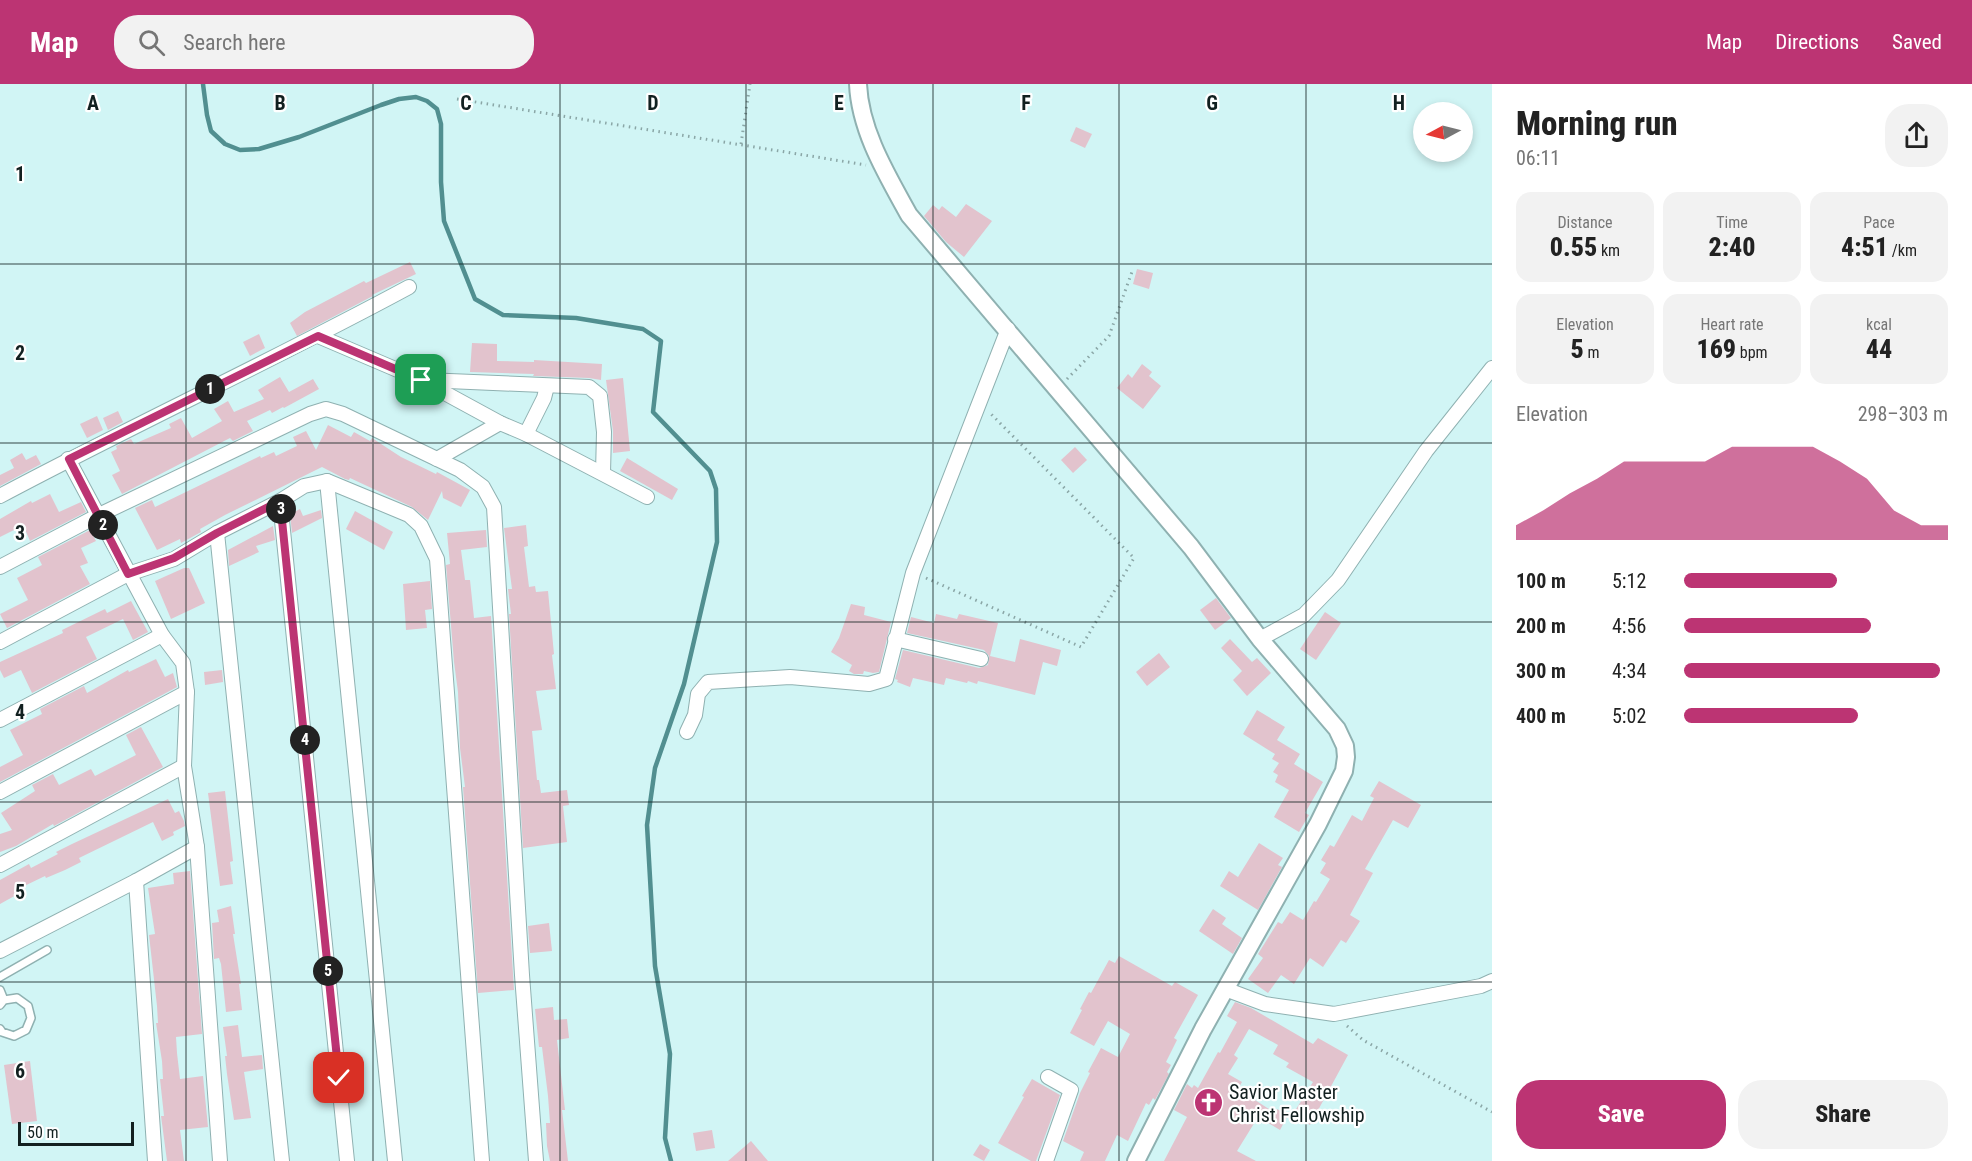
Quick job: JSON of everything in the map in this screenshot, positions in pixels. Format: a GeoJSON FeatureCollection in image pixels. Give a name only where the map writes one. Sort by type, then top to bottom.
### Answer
{"type":"FeatureCollection","features":[{"type":"Feature","properties":{"kind":"street"},"geometry":{"type":"LineString","coordinates":[[858,84],[858,94],[868,132],[883,168],[909,215],[1191,547],[1260,639],[1342,736],[1346,757],[1344,771],[1318,824],[1203,1029],[1136,1161]]}},
{"type":"Feature","properties":{"kind":"street"},"geometry":{"type":"LineString","coordinates":[[0,496],[69,459],[318,336],[409,287]]}},
{"type":"Feature","properties":{"kind":"street"},"geometry":{"type":"LineString","coordinates":[[687,732],[695,715],[698,694],[708,681],[790,677],[869,684],[886,679],[913,573],[1008,330]]}},
{"type":"Feature","properties":{"kind":"street"},"geometry":{"type":"LineString","coordinates":[[318,336],[421,380],[500,423],[526,434],[647,497]]}},
{"type":"Feature","properties":{"kind":"street"},"geometry":{"type":"LineString","coordinates":[[1260,639],[1304,615],[1338,580],[1426,451],[1492,368]]}},
{"type":"Feature","properties":{"kind":"street"},"geometry":{"type":"LineString","coordinates":[[421,380],[589,387],[600,396],[604,432],[603,473]]}},
{"type":"Feature","properties":{"kind":"street"},"geometry":{"type":"LineString","coordinates":[[526,434],[544,398],[547,386]]}},
{"type":"Feature","properties":{"kind":"street"},"geometry":{"type":"LineString","coordinates":[[0,567],[99,515],[310,414],[326,409],[343,414],[460,470],[483,488],[494,507],[522,975],[536,1161]]}},
{"type":"Feature","properties":{"kind":"street"},"geometry":{"type":"LineString","coordinates":[[437,459],[500,423]]}},
{"type":"Feature","properties":{"kind":"street"},"geometry":{"type":"LineString","coordinates":[[69,459],[162,635],[183,663],[187,692],[184,766],[197,847],[220,1161]]}},
{"type":"Feature","properties":{"kind":"street"},"geometry":{"type":"LineString","coordinates":[[327,481],[395,1161]]}},
{"type":"Feature","properties":{"kind":"street"},"geometry":{"type":"LineString","coordinates":[[0,642],[128,574],[174,558],[304,486],[327,481],[410,515],[421,525],[437,559],[482,1161]]}},
{"type":"Feature","properties":{"kind":"street"},"geometry":{"type":"LineString","coordinates":[[280,501],[347,1161]]}},
{"type":"Feature","properties":{"kind":"street"},"geometry":{"type":"LineString","coordinates":[[217,533],[282,1161]]}},
{"type":"Feature","properties":{"kind":"street"},"geometry":{"type":"LineString","coordinates":[[0,720],[162,635]]}},
{"type":"Feature","properties":{"kind":"street"},"geometry":{"type":"LineString","coordinates":[[896,639],[981,659]]}},
{"type":"Feature","properties":{"kind":"street"},"geometry":{"type":"LineString","coordinates":[[0,792],[187,692]]}},
{"type":"Feature","properties":{"kind":"street"},"geometry":{"type":"LineString","coordinates":[[0,865],[184,766]]}},
{"type":"Feature","properties":{"kind":"street"},"geometry":{"type":"LineString","coordinates":[[0,951],[197,847]]}},
{"type":"Feature","properties":{"kind":"street"},"geometry":{"type":"LineString","coordinates":[[136,881],[155,1161]]}},
{"type":"Feature","properties":{"kind":"street"},"geometry":{"type":"LineString","coordinates":[[1225,989],[1265,1004],[1334,1014],[1481,986],[1492,981]]}},
{"type":"Feature","properties":{"kind":"street"},"geometry":{"type":"LineString","coordinates":[[1046,1161],[1071,1090],[1048,1077]]}},
{"type":"Feature","properties":{"kind":"lane"},"geometry":{"type":"LineString","coordinates":[[0,977],[48,950]]}},
{"type":"Feature","properties":{"kind":"lane"},"geometry":{"type":"LineString","coordinates":[[0,990],[2,1002],[17,998],[28,1006],[31,1018],[26,1030],[14,1036],[0,1029]]}},
{"type":"Feature","properties":{"kind":"path"},"geometry":{"type":"LineString","coordinates":[[741,144],[750,84]]}},
{"type":"Feature","properties":{"kind":"path"},"geometry":{"type":"LineString","coordinates":[[457,99],[883,168]]}},
{"type":"Feature","properties":{"kind":"path"},"geometry":{"type":"LineString","coordinates":[[1058,389],[1109,336],[1133,269]]}},
{"type":"Feature","properties":{"kind":"path"},"geometry":{"type":"LineString","coordinates":[[913,573],[1081,646],[1134,558],[980,402]]}},
{"type":"Feature","properties":{"kind":"path"},"geometry":{"type":"LineString","coordinates":[[1334,1014],[1364,1040],[1492,1112]]}},
{"type":"Feature","properties":{"kind":"building"},"geometry":{"type":"Polygon","coordinates":[[[1076,127],[1092,134],[1085,148],[1070,141],[1076,127]]]}},
{"type":"Feature","properties":{"kind":"building"},"geometry":{"type":"Polygon","coordinates":[[[966,204],[992,221],[964,257],[946,242],[924,216],[933,205],[939,210],[942,206],[956,217],[966,204]]]}},
{"type":"Feature","properties":{"kind":"building"},"geometry":{"type":"Polygon","coordinates":[[[410,262],[416,274],[297,336],[290,323],[305,312],[364,281],[366,283],[410,262]]]}},
{"type":"Feature","properties":{"kind":"building"},"geometry":{"type":"Polygon","coordinates":[[[1137,269],[1153,273],[1149,289],[1133,284],[1137,269]]]}},
{"type":"Feature","properties":{"kind":"building"},"geometry":{"type":"Polygon","coordinates":[[[259,334],[265,348],[250,356],[243,342],[259,334]]]}},
{"type":"Feature","properties":{"kind":"building"},"geometry":{"type":"Polygon","coordinates":[[[472,343],[497,344],[497,361],[534,362],[534,360],[602,364],[601,380],[533,376],[534,374],[470,372],[472,343]]]}},
{"type":"Feature","properties":{"kind":"building"},"geometry":{"type":"Polygon","coordinates":[[[1142,364],[1152,372],[1149,376],[1161,386],[1143,409],[1117,388],[1128,374],[1132,378],[1142,364]]]}},
{"type":"Feature","properties":{"kind":"building"},"geometry":{"type":"Polygon","coordinates":[[[280,377],[289,392],[313,379],[319,389],[284,408],[272,413],[270,410],[247,421],[253,431],[233,441],[230,438],[122,494],[112,475],[120,471],[111,452],[117,449],[116,446],[131,439],[134,444],[171,428],[169,424],[181,418],[192,438],[222,421],[214,409],[228,401],[234,412],[264,399],[258,390],[280,377]]]}},
{"type":"Feature","properties":{"kind":"building"},"geometry":{"type":"Polygon","coordinates":[[[623,378],[630,451],[613,453],[613,431],[606,380],[623,378]]]}},
{"type":"Feature","properties":{"kind":"building"},"geometry":{"type":"Polygon","coordinates":[[[118,411],[123,422],[108,430],[103,418],[118,411]]]}},
{"type":"Feature","properties":{"kind":"building"},"geometry":{"type":"Polygon","coordinates":[[[97,416],[103,430],[87,438],[80,424],[97,416]]]}},
{"type":"Feature","properties":{"kind":"building"},"geometry":{"type":"Polygon","coordinates":[[[328,425],[351,437],[354,432],[370,441],[372,438],[401,457],[436,474],[437,472],[470,490],[461,507],[443,498],[442,491],[428,520],[412,507],[322,467],[225,515],[181,543],[180,539],[157,550],[135,508],[152,500],[155,507],[260,456],[261,458],[274,452],[276,456],[297,446],[293,437],[306,431],[316,450],[328,425]]]}},
{"type":"Feature","properties":{"kind":"building"},"geometry":{"type":"Polygon","coordinates":[[[1075,447],[1087,460],[1073,473],[1061,460],[1075,447]]]}},
{"type":"Feature","properties":{"kind":"building"},"geometry":{"type":"Polygon","coordinates":[[[22,453],[26,460],[36,455],[41,464],[0,486],[0,475],[14,468],[10,460],[22,453]]]}},
{"type":"Feature","properties":{"kind":"building"},"geometry":{"type":"Polygon","coordinates":[[[627,458],[678,489],[672,500],[620,471],[627,458]]]}},
{"type":"Feature","properties":{"kind":"building"},"geometry":{"type":"Polygon","coordinates":[[[50,494],[59,512],[81,502],[86,512],[30,541],[24,527],[0,537],[0,519],[31,501],[32,503],[50,494]]]}},
{"type":"Feature","properties":{"kind":"building"},"geometry":{"type":"Polygon","coordinates":[[[300,509],[303,516],[321,510],[322,518],[292,533],[290,514],[300,509]]]}},
{"type":"Feature","properties":{"kind":"building"},"geometry":{"type":"Polygon","coordinates":[[[355,511],[393,532],[384,550],[346,529],[355,511]]]}},
{"type":"Feature","properties":{"kind":"building"},"geometry":{"type":"Polygon","coordinates":[[[526,525],[528,546],[524,547],[529,587],[535,586],[536,592],[548,591],[556,689],[536,691],[542,730],[532,731],[537,780],[539,780],[541,793],[567,790],[569,805],[563,806],[567,842],[523,848],[509,614],[511,614],[508,589],[512,589],[504,528],[526,525]]]}},
{"type":"Feature","properties":{"kind":"building"},"geometry":{"type":"Polygon","coordinates":[[[273,526],[275,540],[256,546],[259,552],[229,566],[228,550],[273,526]]]}},
{"type":"Feature","properties":{"kind":"building"},"geometry":{"type":"Polygon","coordinates":[[[90,530],[96,541],[81,548],[88,563],[80,566],[90,584],[7,628],[0,614],[28,600],[17,578],[42,565],[38,557],[90,530]]]}},
{"type":"Feature","properties":{"kind":"building"},"geometry":{"type":"Polygon","coordinates":[[[486,530],[487,547],[461,550],[465,580],[470,580],[474,618],[491,616],[514,990],[478,993],[458,692],[446,565],[450,564],[447,533],[486,530]]]}},
{"type":"Feature","properties":{"kind":"building"},"geometry":{"type":"Polygon","coordinates":[[[189,568],[205,603],[171,619],[155,581],[189,568]]]}},
{"type":"Feature","properties":{"kind":"building"},"geometry":{"type":"Polygon","coordinates":[[[430,581],[432,609],[425,610],[427,628],[406,630],[403,584],[430,581]]]}},
{"type":"Feature","properties":{"kind":"building"},"geometry":{"type":"Polygon","coordinates":[[[1216,598],[1231,618],[1215,630],[1200,610],[1216,598]]]}},
{"type":"Feature","properties":{"kind":"building"},"geometry":{"type":"Polygon","coordinates":[[[131,601],[148,632],[133,640],[123,619],[86,637],[97,659],[32,693],[21,670],[4,678],[0,670],[0,662],[63,633],[62,630],[105,609],[107,613],[131,601]]]}},
{"type":"Feature","properties":{"kind":"building"},"geometry":{"type":"Polygon","coordinates":[[[851,604],[865,607],[864,615],[891,622],[879,672],[864,671],[863,674],[854,674],[849,671],[852,665],[831,652],[839,638],[851,604]]]}},
{"type":"Feature","properties":{"kind":"building"},"geometry":{"type":"Polygon","coordinates":[[[1325,612],[1341,623],[1316,660],[1300,649],[1325,612]]]}},
{"type":"Feature","properties":{"kind":"building"},"geometry":{"type":"Polygon","coordinates":[[[936,614],[957,619],[959,614],[998,623],[990,656],[1015,662],[1020,639],[1061,650],[1057,666],[1043,662],[1035,695],[978,681],[977,684],[946,678],[944,685],[913,678],[910,687],[897,682],[898,680],[895,679],[903,650],[979,668],[988,665],[989,656],[984,650],[907,633],[911,617],[934,623],[936,614]]]}},
{"type":"Feature","properties":{"kind":"building"},"geometry":{"type":"Polygon","coordinates":[[[1230,639],[1252,662],[1257,658],[1271,673],[1247,696],[1233,680],[1242,671],[1221,648],[1230,639]]]}},
{"type":"Feature","properties":{"kind":"building"},"geometry":{"type":"Polygon","coordinates":[[[1159,653],[1170,667],[1147,686],[1136,672],[1159,653]]]}},
{"type":"Feature","properties":{"kind":"building"},"geometry":{"type":"Polygon","coordinates":[[[156,659],[165,677],[173,673],[177,687],[0,782],[0,767],[23,755],[10,730],[42,714],[40,709],[84,686],[87,693],[128,670],[129,672],[156,659]]]}},
{"type":"Feature","properties":{"kind":"building"},"geometry":{"type":"Polygon","coordinates":[[[222,670],[223,682],[205,685],[204,672],[222,670]]]}},
{"type":"Feature","properties":{"kind":"building"},"geometry":{"type":"Polygon","coordinates":[[[1257,710],[1285,727],[1277,740],[1300,754],[1294,764],[1323,782],[1305,813],[1309,815],[1299,832],[1274,817],[1289,790],[1275,782],[1278,775],[1273,772],[1279,763],[1272,759],[1275,754],[1243,734],[1257,710]]]}},
{"type":"Feature","properties":{"kind":"building"},"geometry":{"type":"Polygon","coordinates":[[[141,727],[163,767],[54,826],[53,824],[16,846],[0,852],[0,834],[12,830],[1,813],[35,791],[32,785],[53,774],[59,785],[91,769],[95,776],[136,755],[126,735],[141,727]]]}},
{"type":"Feature","properties":{"kind":"building"},"geometry":{"type":"Polygon","coordinates":[[[1379,781],[1421,805],[1408,828],[1393,820],[1365,869],[1373,873],[1350,915],[1360,921],[1346,943],[1341,940],[1323,967],[1310,958],[1294,984],[1281,975],[1268,993],[1248,979],[1263,958],[1258,954],[1278,922],[1282,924],[1290,912],[1303,920],[1314,901],[1316,902],[1330,879],[1320,873],[1326,863],[1321,860],[1330,845],[1334,847],[1352,815],[1362,821],[1374,798],[1370,796],[1379,781]]]}},
{"type":"Feature","properties":{"kind":"building"},"geometry":{"type":"Polygon","coordinates":[[[225,791],[233,861],[230,862],[233,884],[220,886],[208,793],[225,791]]]}},
{"type":"Feature","properties":{"kind":"building"},"geometry":{"type":"Polygon","coordinates":[[[168,799],[175,813],[179,811],[185,826],[173,832],[174,835],[162,841],[153,822],[79,858],[81,862],[65,870],[46,878],[45,876],[16,890],[18,894],[0,904],[0,880],[29,864],[31,868],[58,854],[56,852],[168,799]]]}},
{"type":"Feature","properties":{"kind":"building"},"geometry":{"type":"Polygon","coordinates":[[[1259,843],[1283,858],[1278,865],[1282,867],[1258,910],[1220,886],[1229,871],[1238,877],[1259,843]]]}},
{"type":"Feature","properties":{"kind":"building"},"geometry":{"type":"Polygon","coordinates":[[[190,871],[202,1034],[176,1037],[177,1053],[180,1079],[203,1076],[208,1127],[180,1130],[184,1161],[167,1161],[161,1116],[164,1116],[160,1079],[163,1079],[162,1061],[156,1023],[158,1023],[157,1006],[149,935],[155,934],[148,888],[174,884],[173,873],[190,871]]]}},
{"type":"Feature","properties":{"kind":"building"},"geometry":{"type":"Polygon","coordinates":[[[231,906],[242,1010],[226,1012],[221,964],[219,958],[214,959],[212,923],[219,922],[217,910],[231,906]]]}},
{"type":"Feature","properties":{"kind":"building"},"geometry":{"type":"Polygon","coordinates":[[[1213,909],[1226,918],[1222,924],[1242,938],[1233,954],[1199,931],[1213,909]]]}},
{"type":"Feature","properties":{"kind":"building"},"geometry":{"type":"Polygon","coordinates":[[[549,923],[552,951],[530,953],[528,926],[549,923]]]}},
{"type":"Feature","properties":{"kind":"building"},"geometry":{"type":"Polygon","coordinates":[[[1119,956],[1172,986],[1175,982],[1198,995],[1174,1038],[1177,1040],[1166,1062],[1171,1065],[1167,1072],[1169,1074],[1155,1100],[1153,1098],[1149,1105],[1146,1103],[1128,1141],[1117,1135],[1105,1161],[1080,1161],[1084,1152],[1063,1141],[1080,1093],[1090,1073],[1088,1072],[1101,1048],[1118,1057],[1130,1034],[1108,1021],[1094,1046],[1070,1033],[1089,992],[1091,993],[1109,960],[1115,963],[1119,956]]]}},
{"type":"Feature","properties":{"kind":"building"},"geometry":{"type":"Polygon","coordinates":[[[1235,1002],[1251,1008],[1313,1044],[1318,1038],[1348,1055],[1310,1125],[1293,1114],[1313,1082],[1286,1067],[1289,1063],[1273,1054],[1278,1045],[1249,1029],[1234,1055],[1238,1058],[1228,1074],[1242,1082],[1238,1089],[1275,1113],[1277,1109],[1288,1115],[1280,1130],[1258,1117],[1237,1151],[1256,1161],[1164,1161],[1187,1117],[1174,1110],[1187,1084],[1192,1088],[1194,1085],[1198,1088],[1218,1052],[1220,1053],[1237,1022],[1227,1016],[1235,1002]]]}},
{"type":"Feature","properties":{"kind":"building"},"geometry":{"type":"Polygon","coordinates":[[[553,1007],[554,1020],[567,1019],[569,1038],[557,1040],[568,1161],[550,1161],[547,1146],[546,1123],[550,1123],[548,1096],[535,1009],[553,1007]]]}},
{"type":"Feature","properties":{"kind":"building"},"geometry":{"type":"Polygon","coordinates":[[[238,1025],[242,1057],[262,1055],[263,1069],[244,1072],[251,1118],[234,1120],[223,1027],[238,1025]]]}},
{"type":"Feature","properties":{"kind":"building"},"geometry":{"type":"Polygon","coordinates":[[[30,1061],[37,1121],[12,1124],[4,1065],[30,1061]]]}},
{"type":"Feature","properties":{"kind":"building"},"geometry":{"type":"Polygon","coordinates":[[[1032,1079],[1060,1095],[1036,1161],[1031,1161],[998,1143],[1032,1079]]]}},
{"type":"Feature","properties":{"kind":"building"},"geometry":{"type":"Polygon","coordinates":[[[712,1130],[715,1148],[696,1151],[693,1133],[712,1130]]]}},
{"type":"Feature","properties":{"kind":"building"},"geometry":{"type":"Polygon","coordinates":[[[751,1141],[768,1161],[728,1161],[751,1141]]]}},
{"type":"Feature","properties":{"kind":"building"},"geometry":{"type":"Polygon","coordinates":[[[980,1144],[990,1150],[984,1161],[973,1155],[980,1144]]]}},
{"type":"Feature","properties":{"kind":"waterway"},"geometry":{"type":"LineString","coordinates":[[203,84],[211,131],[225,144],[240,150],[259,149],[299,137],[399,99],[416,97],[427,101],[437,109],[441,124],[444,221],[475,299],[503,315],[576,318],[643,329],[661,341],[653,412],[710,471],[716,489],[717,542],[684,684],[655,768],[647,825],[655,966],[670,1054],[665,1138],[671,1161]]}},
{"type":"Feature","properties":{"kind":"place","name":"Savior Master Christ Fellowship"},"geometry":{"type":"Point","coordinates":[1208,1103]}},
{"type":"Feature","properties":{"kind":"route"},"geometry":{"type":"LineString","coordinates":[[339,1078],[280,501],[174,558],[128,574],[69,459],[318,336],[421,380]]}}]}
